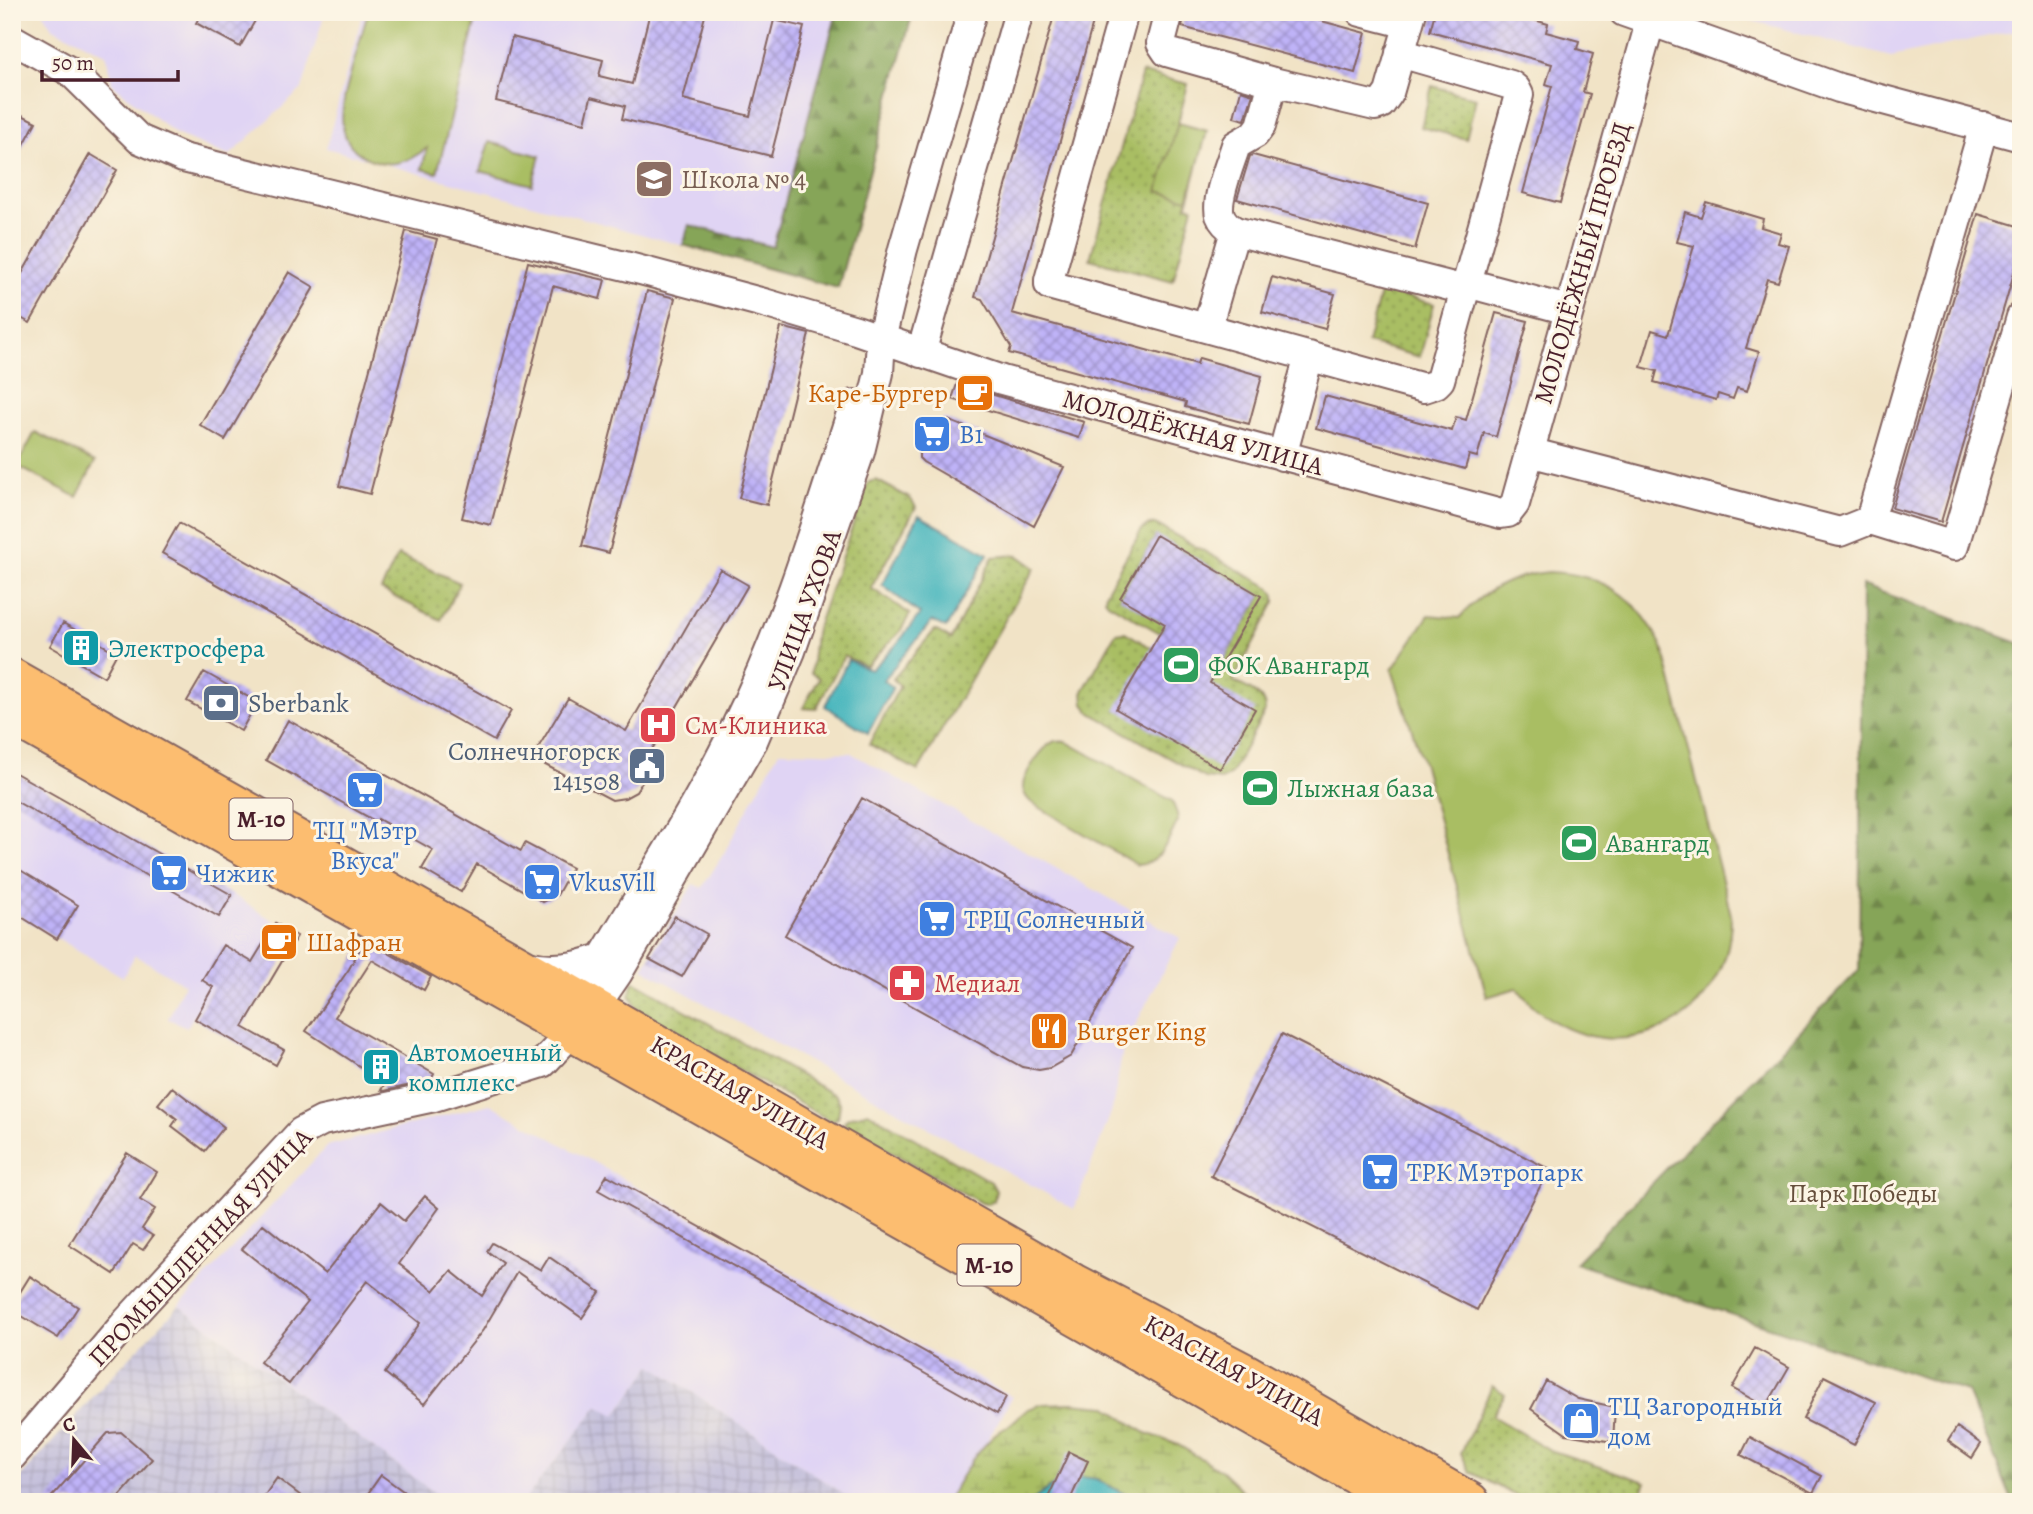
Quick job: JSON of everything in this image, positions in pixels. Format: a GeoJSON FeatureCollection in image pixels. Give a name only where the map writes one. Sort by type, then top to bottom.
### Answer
{"type":"FeatureCollection","features":[{"type":"Feature","properties":{"kind":"highway","name":"КРАСНАЯ УЛИЦА"},"geometry":{"type":"LineString","coordinates":[[12,678],[509,960],[582,1012],[642,1035],[1073,1283],[1245,1373],[1470,1502]]}},
{"type":"Feature","properties":{"kind":"highway","name":"КРАСНАЯ УЛИЦА"},"geometry":{"type":"LineString","coordinates":[[12,715],[582,1012],[1404,1502]]}},
{"type":"Feature","properties":{"kind":"street","name":"УЛИЦА УХОВА"},"geometry":{"type":"LineString","coordinates":[[582,1012],[732,780],[753,741],[779,681],[860,452],[879,373],[880,339],[903,249],[972,12]]}},
{"type":"Feature","properties":{"kind":"street"},"geometry":{"type":"LineString","coordinates":[[920,353],[1019,12]]}},
{"type":"Feature","properties":{"kind":"street"},"geometry":{"type":"LineString","coordinates":[[1124,12],[1049,283],[1052,288],[1424,388],[1440,380],[1519,95],[1511,85],[1400,53]]}},
{"type":"Feature","properties":{"kind":"street"},"geometry":{"type":"LineString","coordinates":[[1169,12],[1161,43],[1167,52],[1273,82],[1375,106],[1386,99],[1410,18],[1361,12]]}},
{"type":"Feature","properties":{"kind":"street"},"geometry":{"type":"LineString","coordinates":[[1624,12],[1652,16],[1839,88],[2021,137]]}},
{"type":"Feature","properties":{"kind":"street","name":"МОЛОДЁЖНЫЙ ПРОЕЗД"},"geometry":{"type":"LineString","coordinates":[[1508,513],[1515,504],[1652,16]]}},
{"type":"Feature","properties":{"kind":"street","name":"МОЛОДЁЖНАЯ УЛИЦА"},"geometry":{"type":"LineString","coordinates":[[12,39],[71,72],[130,132],[166,153],[240,174],[629,267],[764,303],[1002,380],[1494,514],[1508,513]]}},
{"type":"Feature","properties":{"kind":"street"},"geometry":{"type":"LineString","coordinates":[[1273,82],[1261,126],[1255,134],[1236,145],[1219,205],[1225,225],[1235,231],[1568,310]]}},
{"type":"Feature","properties":{"kind":"street"},"geometry":{"type":"LineString","coordinates":[[1870,520],[1984,126]]}},
{"type":"Feature","properties":{"kind":"street"},"geometry":{"type":"LineString","coordinates":[[1207,328],[1235,231]]}},
{"type":"Feature","properties":{"kind":"street"},"geometry":{"type":"LineString","coordinates":[[1529,452],[1840,532],[1870,520],[1954,546],[2021,317]]}},
{"type":"Feature","properties":{"kind":"street"},"geometry":{"type":"LineString","coordinates":[[1282,456],[1309,356]]}},
{"type":"Feature","properties":{"kind":"street"},"geometry":{"type":"LineString","coordinates":[[509,960],[547,970],[610,965],[625,1013],[642,1035]]}},
{"type":"Feature","properties":{"kind":"street","name":"ПРОМЫШЛЕННАЯ УЛИЦА"},"geometry":{"type":"LineString","coordinates":[[12,1457],[127,1321],[301,1132],[322,1121],[434,1097],[543,1063],[582,1012]]}},
{"type":"Feature","properties":{"kind":"shaded area"},"geometry":{"type":"Polygon","coordinates":[[[43,12],[325,12],[302,89],[229,156],[176,134],[112,84],[106,54],[53,28],[43,12]]]}},
{"type":"Feature","properties":{"kind":"shaded area","name":"Школа № 4"},"geometry":{"type":"Polygon","coordinates":[[[363,12],[913,12],[838,288],[326,148],[363,12]]]}},
{"type":"Feature","properties":{"kind":"shaded area"},"geometry":{"type":"Polygon","coordinates":[[[1751,12],[2021,12],[2021,29],[1891,57],[1749,20],[1751,12]]]}},
{"type":"Feature","properties":{"kind":"shaded area"},"geometry":{"type":"Polygon","coordinates":[[[779,751],[851,753],[1180,938],[1123,1049],[1112,1110],[1074,1209],[643,969],[693,884],[702,888],[724,853],[779,751]]]}},
{"type":"Feature","properties":{"kind":"shaded area"},"geometry":{"type":"Polygon","coordinates":[[[12,771],[238,898],[297,936],[253,1010],[213,987],[187,1027],[168,1019],[184,984],[135,955],[123,977],[12,911],[12,771]]]}},
{"type":"Feature","properties":{"kind":"shaded area"},"geometry":{"type":"Polygon","coordinates":[[[490,1104],[1012,1397],[953,1502],[855,1502],[652,1365],[615,1416],[598,1406],[523,1502],[447,1502],[179,1306],[327,1146],[490,1104]]]}},
{"type":"Feature","properties":{"kind":"shaded area"},"geometry":{"type":"Polygon","coordinates":[[[179,1306],[447,1502],[12,1502],[12,1488],[19,1479],[179,1306]]]}},
{"type":"Feature","properties":{"kind":"shaded area"},"geometry":{"type":"Polygon","coordinates":[[[652,1365],[855,1502],[523,1502],[598,1406],[616,1415],[652,1365]]]}},
{"type":"Feature","properties":{"kind":"green space"},"geometry":{"type":"Polygon","coordinates":[[[368,12],[478,12],[437,173],[422,169],[427,148],[401,162],[387,163],[372,160],[349,143],[344,131],[343,105],[368,12]]]}},
{"type":"Feature","properties":{"kind":"green space"},"geometry":{"type":"Polygon","coordinates":[[[837,12],[913,12],[838,288],[683,245],[689,225],[773,247],[837,12]]]}},
{"type":"Feature","properties":{"kind":"green space"},"geometry":{"type":"Polygon","coordinates":[[[1142,73],[1188,84],[1178,123],[1207,131],[1187,205],[1193,207],[1173,281],[1090,259],[1142,73]]]}},
{"type":"Feature","properties":{"kind":"green space"},"geometry":{"type":"Polygon","coordinates":[[[1432,86],[1476,98],[1466,139],[1421,127],[1432,86]]]}},
{"type":"Feature","properties":{"kind":"green space"},"geometry":{"type":"Polygon","coordinates":[[[1178,123],[1207,131],[1188,199],[1158,191],[1178,123]]]}},
{"type":"Feature","properties":{"kind":"green space"},"geometry":{"type":"Polygon","coordinates":[[[489,142],[540,156],[532,185],[480,171],[489,142]]]}},
{"type":"Feature","properties":{"kind":"green space"},"geometry":{"type":"Polygon","coordinates":[[[1381,290],[1434,304],[1420,357],[1367,343],[1381,290]]]}},
{"type":"Feature","properties":{"kind":"green space"},"geometry":{"type":"Polygon","coordinates":[[[35,432],[95,462],[77,497],[17,466],[35,432]]]}},
{"type":"Feature","properties":{"kind":"green space"},"geometry":{"type":"Polygon","coordinates":[[[876,480],[910,498],[916,507],[871,588],[910,614],[899,633],[866,666],[844,656],[816,709],[803,708],[819,678],[811,673],[815,633],[867,485],[876,480]]]}},
{"type":"Feature","properties":{"kind":"green space"},"geometry":{"type":"Polygon","coordinates":[[[1155,524],[1269,587],[1275,595],[1275,602],[1233,681],[1259,696],[1265,711],[1231,774],[1221,780],[1205,778],[1091,713],[1084,704],[1083,691],[1116,633],[1125,632],[1210,683],[1261,596],[1156,536],[1120,597],[1165,624],[1160,633],[1108,603],[1105,599],[1106,592],[1141,531],[1155,524]]]}},
{"type":"Feature","properties":{"kind":"green space"},"geometry":{"type":"Polygon","coordinates":[[[398,555],[460,583],[441,620],[381,590],[398,555]]]}},
{"type":"Feature","properties":{"kind":"green space"},"geometry":{"type":"Polygon","coordinates":[[[1017,555],[1035,568],[918,771],[869,744],[900,686],[893,679],[935,630],[951,639],[993,557],[1017,555]]]}},
{"type":"Feature","properties":{"kind":"green space","name":"Авангард"},"geometry":{"type":"Polygon","coordinates":[[[1549,572],[1588,578],[1605,584],[1633,604],[1655,634],[1664,652],[1731,915],[1725,957],[1708,991],[1683,1016],[1652,1032],[1617,1039],[1582,1034],[1547,1017],[1517,988],[1487,997],[1424,766],[1392,670],[1429,615],[1459,618],[1478,599],[1499,586],[1511,580],[1549,572]]]}},
{"type":"Feature","properties":{"kind":"green space","name":"Парк Победы"},"geometry":{"type":"Polygon","coordinates":[[[1862,585],[2021,644],[2021,1502],[2013,1502],[1967,1392],[1575,1263],[1859,970],[1862,585]]]}},
{"type":"Feature","properties":{"kind":"green space"},"geometry":{"type":"Polygon","coordinates":[[[1055,741],[1065,741],[1172,801],[1178,821],[1158,856],[1145,864],[1137,865],[1029,800],[1023,788],[1026,776],[1039,755],[1055,741]]]}},
{"type":"Feature","properties":{"kind":"green space"},"geometry":{"type":"Polygon","coordinates":[[[636,982],[836,1096],[840,1103],[838,1118],[831,1121],[640,1014],[630,995],[632,983],[636,982]]]}},
{"type":"Feature","properties":{"kind":"green space"},"geometry":{"type":"Polygon","coordinates":[[[868,1112],[991,1182],[996,1191],[994,1201],[981,1203],[846,1126],[844,1122],[848,1118],[868,1112]]]}},
{"type":"Feature","properties":{"kind":"green space"},"geometry":{"type":"Polygon","coordinates":[[[1492,1386],[1505,1394],[1492,1416],[1550,1450],[1646,1482],[1638,1502],[1528,1502],[1470,1472],[1461,1453],[1492,1386]]]}},
{"type":"Feature","properties":{"kind":"green space"},"geometry":{"type":"Polygon","coordinates":[[[1043,1404],[1106,1406],[1144,1432],[1178,1445],[1222,1471],[1254,1502],[1140,1502],[1096,1479],[1050,1487],[1031,1502],[946,1502],[973,1458],[995,1434],[1028,1409],[1043,1404]]]}},
{"type":"Feature","properties":{"kind":"water"},"geometry":{"type":"Polygon","coordinates":[[[919,515],[988,554],[946,628],[932,621],[883,680],[893,687],[868,733],[825,706],[848,660],[871,670],[897,644],[920,614],[882,585],[919,515]]]}},
{"type":"Feature","properties":{"kind":"water"},"geometry":{"type":"Polygon","coordinates":[[[1082,1477],[1096,1479],[1140,1502],[1031,1502],[1055,1485],[1082,1477]]]}},
{"type":"Feature","properties":{"kind":"building"},"geometry":{"type":"Polygon","coordinates":[[[202,12],[260,12],[240,47],[196,23],[202,12]]]}},
{"type":"Feature","properties":{"kind":"building"},"geometry":{"type":"Polygon","coordinates":[[[650,12],[706,12],[683,99],[750,116],[774,20],[804,27],[771,156],[622,119],[625,106],[591,97],[585,123],[496,101],[512,37],[603,60],[599,76],[632,84],[650,12]]]}},
{"type":"Feature","properties":{"kind":"building"},"geometry":{"type":"Polygon","coordinates":[[[1055,12],[1096,12],[1012,313],[1197,364],[1199,358],[1262,376],[1249,424],[1185,407],[1186,402],[1009,353],[1011,347],[982,299],[975,297],[1055,12]]]}},
{"type":"Feature","properties":{"kind":"building"},"geometry":{"type":"Polygon","coordinates":[[[1185,12],[1288,12],[1366,33],[1355,73],[1182,27],[1185,12]]]}},
{"type":"Feature","properties":{"kind":"building"},"geometry":{"type":"Polygon","coordinates":[[[1435,12],[1507,12],[1548,24],[1546,32],[1579,41],[1577,49],[1593,54],[1583,92],[1590,94],[1560,203],[1523,193],[1552,86],[1546,84],[1552,64],[1430,31],[1435,12]]]}},
{"type":"Feature","properties":{"kind":"building"},"geometry":{"type":"Polygon","coordinates":[[[1241,90],[1253,94],[1245,120],[1234,117],[1241,90]]]}},
{"type":"Feature","properties":{"kind":"building"},"geometry":{"type":"Polygon","coordinates":[[[12,110],[36,122],[12,167],[12,110]]]}},
{"type":"Feature","properties":{"kind":"building"},"geometry":{"type":"Polygon","coordinates":[[[90,154],[117,170],[30,323],[12,313],[12,291],[90,154]]]}},
{"type":"Feature","properties":{"kind":"building"},"geometry":{"type":"Polygon","coordinates":[[[1250,156],[1428,203],[1415,249],[1237,199],[1250,156]]]}},
{"type":"Feature","properties":{"kind":"building"},"geometry":{"type":"Polygon","coordinates":[[[1706,202],[1763,219],[1761,227],[1781,233],[1778,243],[1789,246],[1778,282],[1767,279],[1746,348],[1759,352],[1747,391],[1737,388],[1733,399],[1718,394],[1716,400],[1654,382],[1657,371],[1641,367],[1652,330],[1668,335],[1694,246],[1677,242],[1685,212],[1701,217],[1706,202]]]}},
{"type":"Feature","properties":{"kind":"building"},"geometry":{"type":"Polygon","coordinates":[[[1978,214],[2021,227],[2021,249],[1941,522],[1892,508],[1978,214]]]}},
{"type":"Feature","properties":{"kind":"building"},"geometry":{"type":"Polygon","coordinates":[[[406,231],[437,239],[370,494],[339,486],[406,231]]]}},
{"type":"Feature","properties":{"kind":"building"},"geometry":{"type":"Polygon","coordinates":[[[528,262],[605,280],[600,299],[553,286],[491,525],[462,518],[528,262]]]}},
{"type":"Feature","properties":{"kind":"building"},"geometry":{"type":"Polygon","coordinates":[[[289,272],[314,287],[225,440],[200,425],[289,272]]]}},
{"type":"Feature","properties":{"kind":"building"},"geometry":{"type":"Polygon","coordinates":[[[1272,277],[1335,294],[1325,329],[1262,312],[1272,277]]]}},
{"type":"Feature","properties":{"kind":"building"},"geometry":{"type":"Polygon","coordinates":[[[647,291],[675,298],[609,553],[582,546],[647,291]]]}},
{"type":"Feature","properties":{"kind":"building"},"geometry":{"type":"Polygon","coordinates":[[[1496,313],[1528,321],[1496,437],[1484,433],[1477,457],[1469,455],[1465,469],[1316,428],[1325,396],[1452,431],[1456,417],[1466,420],[1496,313]]]}},
{"type":"Feature","properties":{"kind":"building"},"geometry":{"type":"Polygon","coordinates":[[[781,327],[809,334],[767,505],[739,498],[781,327]]]}},
{"type":"Feature","properties":{"kind":"building"},"geometry":{"type":"Polygon","coordinates":[[[957,384],[1084,422],[1079,438],[952,399],[957,384]]]}},
{"type":"Feature","properties":{"kind":"building"},"geometry":{"type":"Polygon","coordinates":[[[945,419],[1064,467],[1034,526],[919,458],[919,452],[934,424],[945,419]]]}},
{"type":"Feature","properties":{"kind":"building"},"geometry":{"type":"Polygon","coordinates":[[[179,523],[511,711],[494,741],[162,553],[179,523]]]}},
{"type":"Feature","properties":{"kind":"building","name":"ФОК Авангард"},"geometry":{"type":"Polygon","coordinates":[[[1156,535],[1261,596],[1210,683],[1255,709],[1220,769],[1116,709],[1165,624],[1120,598],[1156,535]]]}},
{"type":"Feature","properties":{"kind":"building"},"geometry":{"type":"Polygon","coordinates":[[[720,569],[748,585],[647,758],[654,763],[636,792],[625,798],[612,800],[532,758],[568,698],[626,731],[720,569]]]}},
{"type":"Feature","properties":{"kind":"building","name":"Электросфера"},"geometry":{"type":"Polygon","coordinates":[[[63,623],[117,653],[104,677],[50,646],[63,623]]]}},
{"type":"Feature","properties":{"kind":"building"},"geometry":{"type":"Polygon","coordinates":[[[204,672],[257,702],[241,731],[187,701],[204,672]]]}},
{"type":"Feature","properties":{"kind":"building","name":"ТЦ \"Мэтр Вкуса\""},"geometry":{"type":"Polygon","coordinates":[[[288,720],[521,851],[525,843],[572,868],[557,895],[543,902],[477,864],[461,892],[422,869],[433,850],[266,760],[288,720]]]}},
{"type":"Feature","properties":{"kind":"building"},"geometry":{"type":"Polygon","coordinates":[[[12,771],[232,895],[219,917],[12,799],[12,771]]]}},
{"type":"Feature","properties":{"kind":"building","name":"Лыжная база"},"geometry":{"type":"Polygon","coordinates":[[[1253,773],[1276,787],[1266,803],[1244,789],[1253,773]]]}},
{"type":"Feature","properties":{"kind":"building","name":"ТРЦ Солнечный"},"geometry":{"type":"Polygon","coordinates":[[[862,798],[1132,948],[1071,1056],[1050,1068],[1039,1070],[1022,1067],[785,935],[862,798]]]}},
{"type":"Feature","properties":{"kind":"building"},"geometry":{"type":"Polygon","coordinates":[[[12,865],[78,905],[57,939],[12,911],[12,865]]]}},
{"type":"Feature","properties":{"kind":"building"},"geometry":{"type":"Polygon","coordinates":[[[675,916],[707,934],[682,977],[649,959],[675,916]]]}},
{"type":"Feature","properties":{"kind":"building"},"geometry":{"type":"Polygon","coordinates":[[[276,923],[297,936],[243,1027],[284,1050],[276,1065],[195,1019],[213,987],[202,980],[223,945],[252,962],[276,923]]]}},
{"type":"Feature","properties":{"kind":"building"},"geometry":{"type":"Polygon","coordinates":[[[365,940],[431,977],[424,990],[372,960],[335,1017],[434,1074],[430,1081],[383,1091],[381,1090],[385,1083],[306,1031],[349,969],[365,940]]]}},
{"type":"Feature","properties":{"kind":"building","name":"ТРК Мэтропарк"},"geometry":{"type":"Polygon","coordinates":[[[1282,1034],[1549,1169],[1477,1310],[1211,1176],[1282,1034]]]}},
{"type":"Feature","properties":{"kind":"building"},"geometry":{"type":"Polygon","coordinates":[[[172,1087],[224,1127],[205,1151],[172,1126],[177,1119],[158,1104],[172,1087]]]}},
{"type":"Feature","properties":{"kind":"building"},"geometry":{"type":"Polygon","coordinates":[[[127,1153],[157,1172],[140,1200],[155,1209],[142,1229],[153,1236],[143,1250],[133,1244],[114,1274],[69,1245],[127,1153]]]}},
{"type":"Feature","properties":{"kind":"building"},"geometry":{"type":"Polygon","coordinates":[[[607,1175],[1006,1397],[997,1414],[598,1190],[607,1175]]]}},
{"type":"Feature","properties":{"kind":"building"},"geometry":{"type":"Polygon","coordinates":[[[425,1196],[439,1208],[399,1264],[434,1291],[451,1271],[482,1296],[503,1263],[487,1251],[492,1243],[541,1270],[549,1257],[600,1292],[582,1318],[517,1272],[483,1330],[424,1404],[385,1373],[420,1323],[367,1281],[289,1384],[260,1362],[308,1302],[242,1249],[263,1224],[325,1274],[381,1202],[404,1221],[425,1196]]]}},
{"type":"Feature","properties":{"kind":"building"},"geometry":{"type":"Polygon","coordinates":[[[30,1276],[78,1307],[58,1338],[12,1310],[12,1305],[30,1276]]]}},
{"type":"Feature","properties":{"kind":"building"},"geometry":{"type":"Polygon","coordinates":[[[1755,1348],[1789,1367],[1766,1407],[1732,1388],[1755,1348]]]}},
{"type":"Feature","properties":{"kind":"building"},"geometry":{"type":"Polygon","coordinates":[[[1824,1376],[1876,1402],[1854,1445],[1803,1419],[1824,1376]]]}},
{"type":"Feature","properties":{"kind":"building","name":"ТЦ Загородный дом"},"geometry":{"type":"Polygon","coordinates":[[[1546,1381],[1578,1399],[1615,1407],[1613,1442],[1566,1434],[1531,1409],[1546,1381]]]}},
{"type":"Feature","properties":{"kind":"building"},"geometry":{"type":"Polygon","coordinates":[[[1957,1427],[1981,1444],[1972,1458],[1948,1441],[1957,1427]]]}},
{"type":"Feature","properties":{"kind":"building"},"geometry":{"type":"Polygon","coordinates":[[[121,1432],[152,1459],[115,1502],[47,1502],[108,1433],[121,1432]]]}},
{"type":"Feature","properties":{"kind":"building"},"geometry":{"type":"Polygon","coordinates":[[[1750,1437],[1822,1476],[1813,1493],[1741,1455],[1750,1437]]]}},
{"type":"Feature","properties":{"kind":"building"},"geometry":{"type":"Polygon","coordinates":[[[1069,1452],[1088,1461],[1069,1502],[1046,1502],[1069,1452]]]}},
{"type":"Feature","properties":{"kind":"building"},"geometry":{"type":"Polygon","coordinates":[[[381,1475],[418,1502],[362,1502],[381,1475]]]}},
{"type":"Feature","properties":{"kind":"building"},"geometry":{"type":"Polygon","coordinates":[[[277,1478],[309,1502],[260,1502],[277,1478]]]}},
{"type":"Feature","properties":{"kind":"place","name":"Школа № 4"},"geometry":{"type":"Point","coordinates":[654,179]}},
{"type":"Feature","properties":{"kind":"place","name":"Каре-Бургер"},"geometry":{"type":"Point","coordinates":[975,393]}},
{"type":"Feature","properties":{"kind":"place","name":"В1"},"geometry":{"type":"Point","coordinates":[932,434]}},
{"type":"Feature","properties":{"kind":"place","name":"Электросфера"},"geometry":{"type":"Point","coordinates":[81,648]}},
{"type":"Feature","properties":{"kind":"place","name":"ФОК Авангард"},"geometry":{"type":"Point","coordinates":[1181,665]}},
{"type":"Feature","properties":{"kind":"place","name":"Sberbank"},"geometry":{"type":"Point","coordinates":[221,703]}},
{"type":"Feature","properties":{"kind":"place","name":"См-Клиника"},"geometry":{"type":"Point","coordinates":[658,725]}},
{"type":"Feature","properties":{"kind":"place","name":"Солнечногорск 141508"},"geometry":{"type":"Point","coordinates":[647,766]}},
{"type":"Feature","properties":{"kind":"place","name":"Лыжная база"},"geometry":{"type":"Point","coordinates":[1260,788]}},
{"type":"Feature","properties":{"kind":"place","name":"ТЦ \"Мэтр Вкуса\""},"geometry":{"type":"Point","coordinates":[365,790]}},
{"type":"Feature","properties":{"kind":"place","name":"Авангард"},"geometry":{"type":"Point","coordinates":[1579,843]}},
{"type":"Feature","properties":{"kind":"place","name":"Чижик"},"geometry":{"type":"Point","coordinates":[169,873]}},
{"type":"Feature","properties":{"kind":"place","name":"VkusVill"},"geometry":{"type":"Point","coordinates":[542,882]}},
{"type":"Feature","properties":{"kind":"place","name":"ТРЦ Солнечный"},"geometry":{"type":"Point","coordinates":[937,919]}},
{"type":"Feature","properties":{"kind":"place","name":"Шафран"},"geometry":{"type":"Point","coordinates":[279,942]}},
{"type":"Feature","properties":{"kind":"place","name":"Медиал"},"geometry":{"type":"Point","coordinates":[907,983]}},
{"type":"Feature","properties":{"kind":"place","name":"Burger King"},"geometry":{"type":"Point","coordinates":[1049,1031]}},
{"type":"Feature","properties":{"kind":"place","name":"Автомоечный комплекс"},"geometry":{"type":"Point","coordinates":[381,1067]}},
{"type":"Feature","properties":{"kind":"place","name":"ТРК Мэтропарк"},"geometry":{"type":"Point","coordinates":[1380,1172]}},
{"type":"Feature","properties":{"kind":"place","name":"ТЦ Загородный дом"},"geometry":{"type":"Point","coordinates":[1581,1421]}}]}
